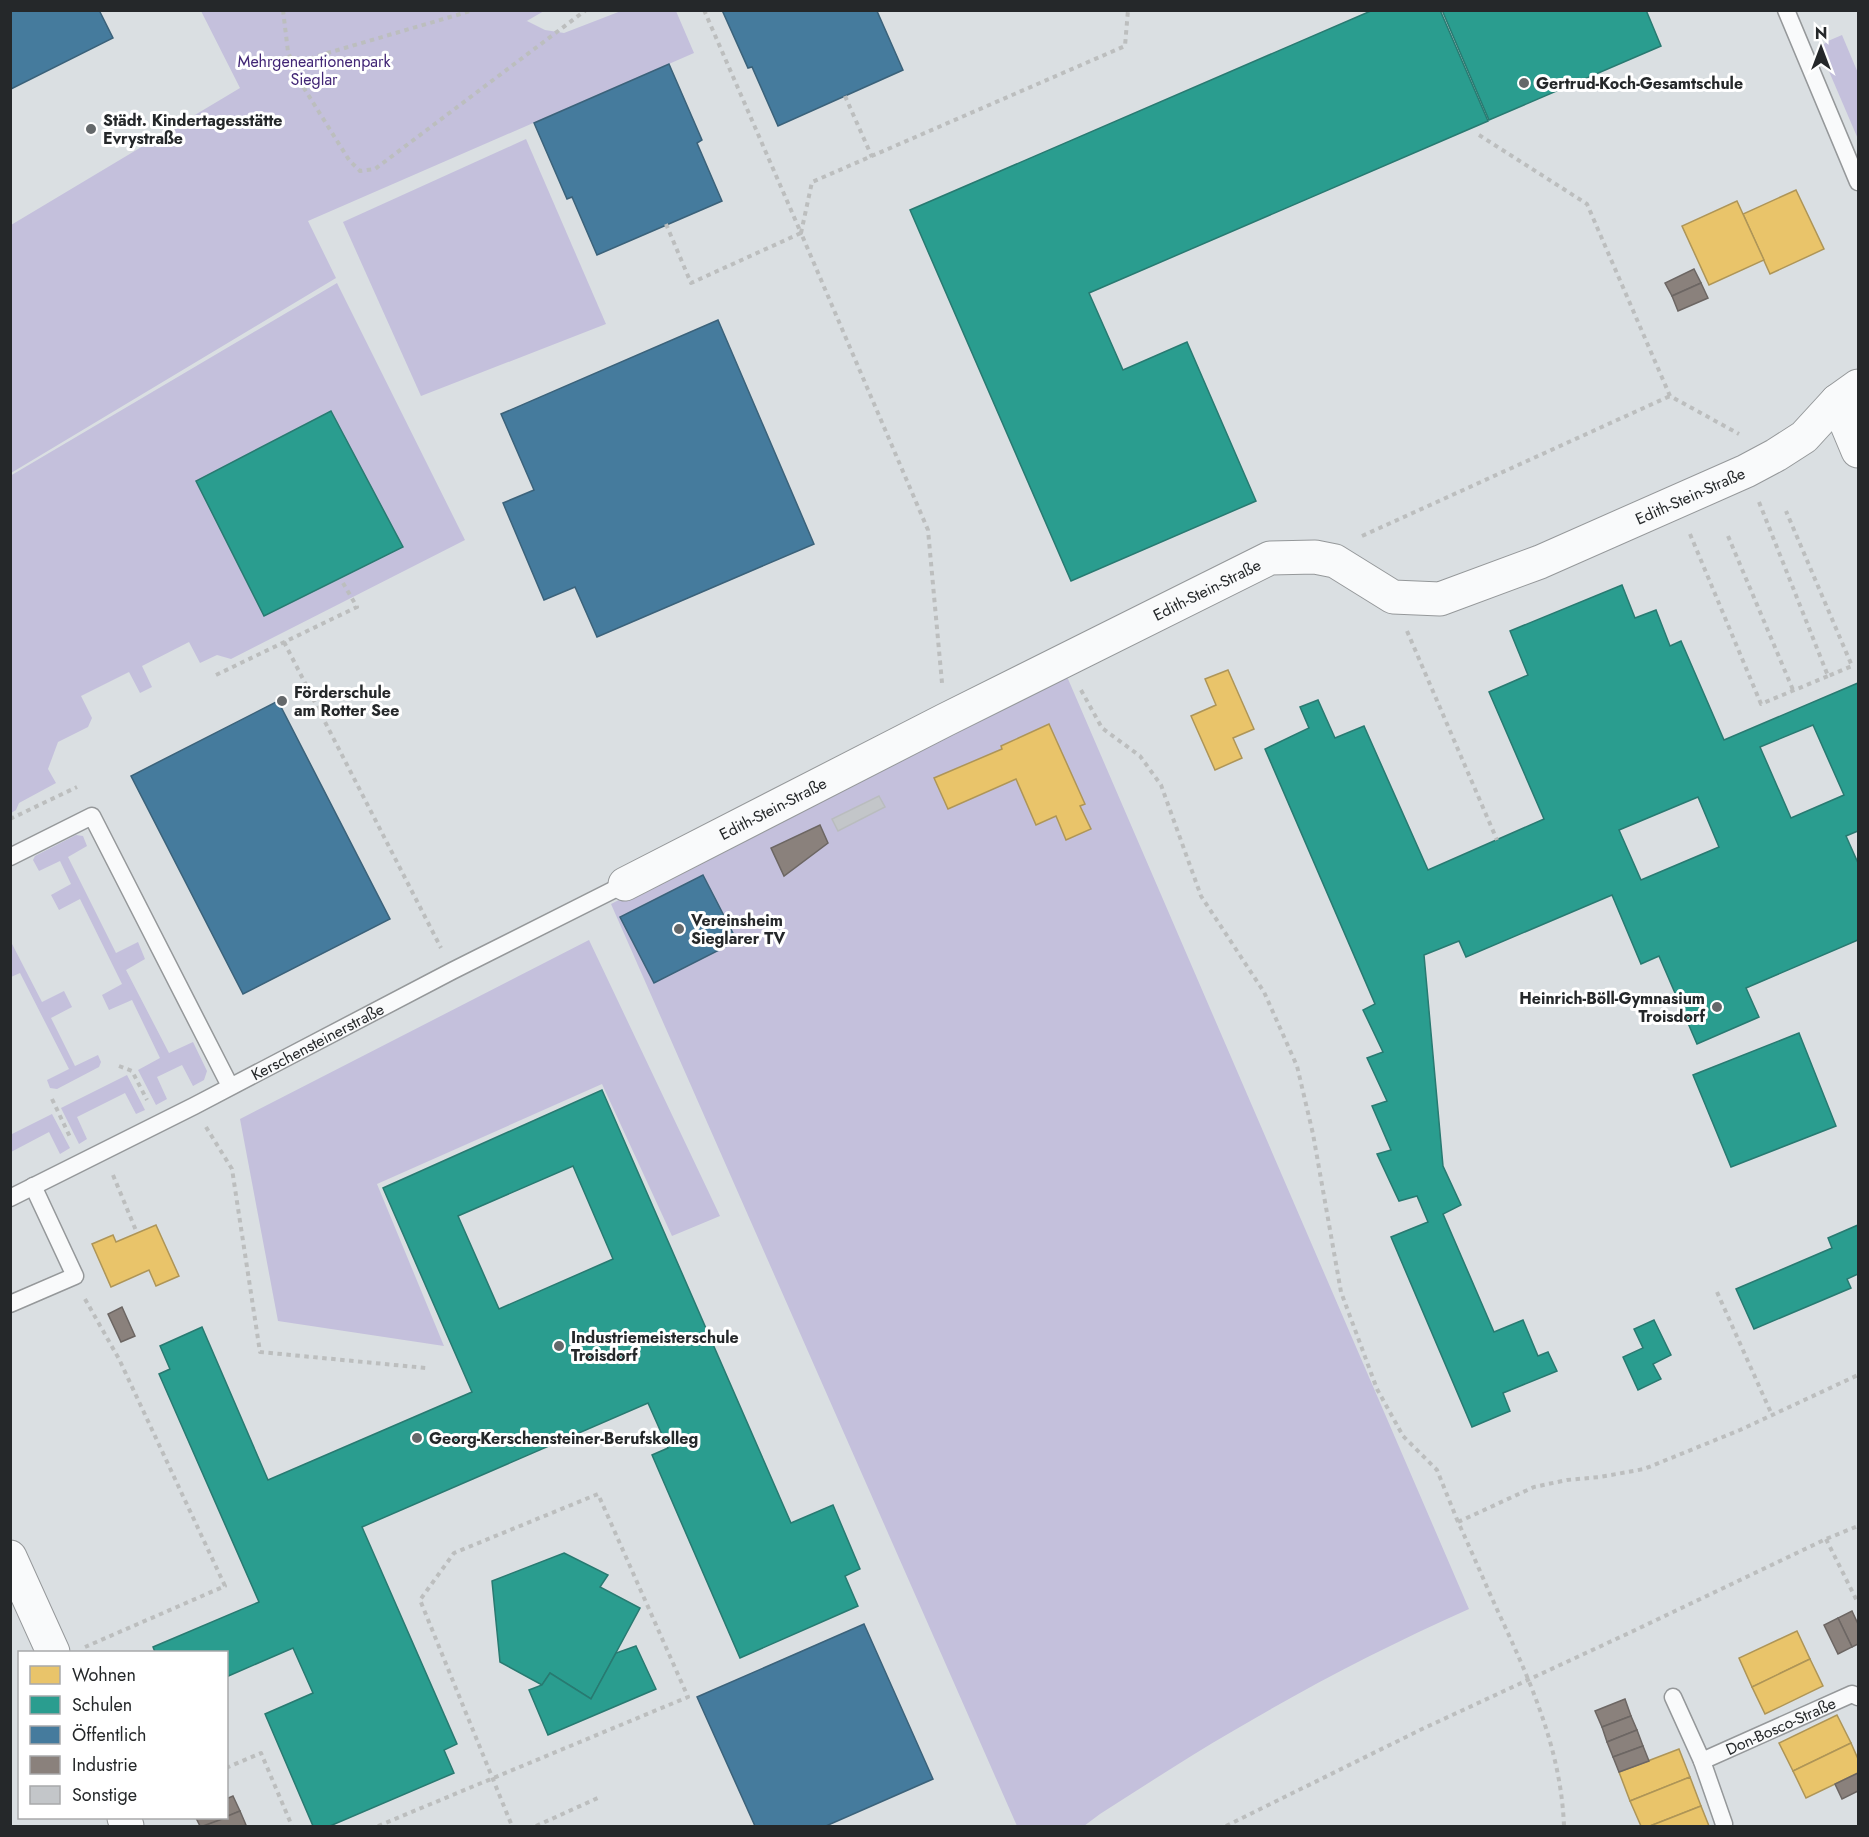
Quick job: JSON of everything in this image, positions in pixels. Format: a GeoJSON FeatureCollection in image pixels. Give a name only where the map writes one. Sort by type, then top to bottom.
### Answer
{"type":"FeatureCollection","features":[{"type":"Feature","properties":{"kind":"street","name":"Edith-Stein-Straße"},"geometry":{"type":"LineString","coordinates":[[625,884],[945,720],[1270,558],[1315,557],[1335,561],[1393,597],[1440,599],[1540,562],[1746,471],[1804,437],[1848,393]]}},
{"type":"Feature","properties":{"kind":"street"},"geometry":{"type":"LineString","coordinates":[[1848,393],[1858,451]]}},
{"type":"Feature","properties":{"kind":"street"},"geometry":{"type":"LineString","coordinates":[[10,1557],[68,1650]]}},
{"type":"Feature","properties":{"kind":"lane"},"geometry":{"type":"LineString","coordinates":[[1786,10],[1858,182]]}},
{"type":"Feature","properties":{"kind":"lane"},"geometry":{"type":"LineString","coordinates":[[10,857],[92,816],[230,1086]]}},
{"type":"Feature","properties":{"kind":"lane","name":"Kerschensteinerstraße"},"geometry":{"type":"LineString","coordinates":[[10,1198],[625,884]]}},
{"type":"Feature","properties":{"kind":"lane"},"geometry":{"type":"LineString","coordinates":[[10,1304],[75,1276],[33,1186]]}},
{"type":"Feature","properties":{"kind":"lane","name":"Don-Bosco-Straße"},"geometry":{"type":"LineString","coordinates":[[1702,1761],[1852,1695],[1858,1697]]}},
{"type":"Feature","properties":{"kind":"lane"},"geometry":{"type":"LineString","coordinates":[[1673,1697],[1702,1761],[1724,1824]]}},
{"type":"Feature","properties":{"kind":"path"},"geometry":{"type":"LineString","coordinates":[[283,10],[288,52],[302,85],[349,160],[360,171],[375,169],[586,10]]}},
{"type":"Feature","properties":{"kind":"path"},"geometry":{"type":"LineString","coordinates":[[294,68],[314,57],[474,10]]}},
{"type":"Feature","properties":{"kind":"path"},"geometry":{"type":"LineString","coordinates":[[704,10],[928,530],[945,720]]}},
{"type":"Feature","properties":{"kind":"path"},"geometry":{"type":"LineString","coordinates":[[801,233],[812,182],[1125,46],[1128,10]]}},
{"type":"Feature","properties":{"kind":"path"},"geometry":{"type":"LineString","coordinates":[[845,96],[872,157]]}},
{"type":"Feature","properties":{"kind":"path"},"geometry":{"type":"LineString","coordinates":[[1479,135],[1587,204],[1670,396],[1776,455]]}},
{"type":"Feature","properties":{"kind":"path"},"geometry":{"type":"LineString","coordinates":[[666,224],[691,283],[801,233]]}},
{"type":"Feature","properties":{"kind":"path"},"geometry":{"type":"LineString","coordinates":[[1315,557],[1670,396]]}},
{"type":"Feature","properties":{"kind":"path"},"geometry":{"type":"LineString","coordinates":[[1746,471],[1828,676]]}},
{"type":"Feature","properties":{"kind":"path"},"geometry":{"type":"LineString","coordinates":[[1677,502],[1761,704],[1852,666],[1786,511]]}},
{"type":"Feature","properties":{"kind":"path"},"geometry":{"type":"LineString","coordinates":[[1728,536],[1792,690]]}},
{"type":"Feature","properties":{"kind":"path"},"geometry":{"type":"LineString","coordinates":[[216,675],[357,607],[343,582]]}},
{"type":"Feature","properties":{"kind":"path"},"geometry":{"type":"LineString","coordinates":[[1393,597],[1497,840]]}},
{"type":"Feature","properties":{"kind":"path"},"geometry":{"type":"LineString","coordinates":[[284,642],[452,971]]}},
{"type":"Feature","properties":{"kind":"path"},"geometry":{"type":"LineString","coordinates":[[1069,659],[1082,693],[1102,728],[1140,756],[1161,785],[1201,896],[1264,992],[1297,1066],[1313,1134],[1341,1292],[1377,1389],[1404,1436],[1437,1470],[1458,1522],[1529,1678],[1546,1724],[1558,1773],[1564,1827]]}},
{"type":"Feature","properties":{"kind":"path"},"geometry":{"type":"LineString","coordinates":[[10,819],[77,787]]}},
{"type":"Feature","properties":{"kind":"path"},"geometry":{"type":"LineString","coordinates":[[119,1066],[132,1071],[158,1123]]}},
{"type":"Feature","properties":{"kind":"path"},"geometry":{"type":"LineString","coordinates":[[52,1099],[81,1161]]}},
{"type":"Feature","properties":{"kind":"path"},"geometry":{"type":"LineString","coordinates":[[194,1106],[232,1169],[260,1352],[426,1368]]}},
{"type":"Feature","properties":{"kind":"path"},"geometry":{"type":"LineString","coordinates":[[101,1151],[137,1233]]}},
{"type":"Feature","properties":{"kind":"path"},"geometry":{"type":"LineString","coordinates":[[68,1650],[225,1586],[119,1359],[92,1312],[75,1276]]}},
{"type":"Feature","properties":{"kind":"path"},"geometry":{"type":"LineString","coordinates":[[1717,1292],[1772,1415]]}},
{"type":"Feature","properties":{"kind":"path"},"geometry":{"type":"LineString","coordinates":[[1458,1522],[1534,1487],[1644,1469],[1740,1430],[1858,1375]]}},
{"type":"Feature","properties":{"kind":"path"},"geometry":{"type":"LineString","coordinates":[[381,1826],[492,1779],[688,1697],[598,1494],[454,1554],[420,1600],[492,1779],[512,1827]]}},
{"type":"Feature","properties":{"kind":"path"},"geometry":{"type":"LineString","coordinates":[[1226,1827],[1529,1678],[1858,1526]]}},
{"type":"Feature","properties":{"kind":"path"},"geometry":{"type":"LineString","coordinates":[[1826,1539],[1858,1603]]}},
{"type":"Feature","properties":{"kind":"path"},"geometry":{"type":"LineString","coordinates":[[228,1767],[261,1753],[292,1827]]}},
{"type":"Feature","properties":{"kind":"path"},"geometry":{"type":"LineString","coordinates":[[537,1827],[600,1797]]}},
{"type":"Feature","properties":{"kind":"green space","name":"Mehrgeneartionenpark Sieglar"},"geometry":{"type":"Polygon","coordinates":[[[201,11],[544,11],[525,22],[545,30],[564,33],[621,11],[676,11],[694,53],[308,221],[336,278],[11,473],[11,225],[240,88],[201,11]]]}},
{"type":"Feature","properties":{"kind":"green space"},"geometry":{"type":"Polygon","coordinates":[[[1842,35],[1858,73],[1858,139],[1819,48],[1842,35]]]}},
{"type":"Feature","properties":{"kind":"green space"},"geometry":{"type":"Polygon","coordinates":[[[526,139],[606,324],[421,396],[343,222],[526,139]]]}},
{"type":"Feature","properties":{"kind":"green space"},"geometry":{"type":"Polygon","coordinates":[[[337,283],[465,540],[231,659],[217,655],[200,663],[189,642],[142,666],[152,687],[140,693],[129,672],[81,696],[92,718],[88,727],[58,742],[48,769],[56,783],[19,803],[16,810],[11,813],[10,476],[337,283]]]}},
{"type":"Feature","properties":{"kind":"green space"},"geometry":{"type":"Polygon","coordinates":[[[1065,672],[1469,1609],[1291,1698],[1183,1761],[1084,1826],[1017,1826],[611,904],[1065,672]]]}},
{"type":"Feature","properties":{"kind":"green space"},"geometry":{"type":"Polygon","coordinates":[[[76,835],[83,836],[87,846],[68,857],[116,953],[138,942],[145,959],[126,970],[169,1053],[193,1042],[207,1071],[204,1080],[193,1086],[182,1065],[157,1077],[167,1099],[156,1105],[138,1070],[160,1058],[132,1000],[109,1010],[102,995],[122,984],[80,899],[59,910],[51,895],[71,884],[60,861],[39,871],[33,860],[35,856],[76,835]]]}},
{"type":"Feature","properties":{"kind":"green space"},"geometry":{"type":"Polygon","coordinates":[[[10,940],[42,1002],[64,991],[72,1007],[51,1018],[75,1066],[98,1055],[101,1062],[99,1067],[57,1089],[50,1088],[47,1080],[69,1069],[20,973],[11,977],[10,940]]]}},
{"type":"Feature","properties":{"kind":"green space"},"geometry":{"type":"Polygon","coordinates":[[[589,940],[720,1216],[672,1236],[602,1084],[377,1184],[444,1346],[278,1321],[240,1119],[589,940]]]}},
{"type":"Feature","properties":{"kind":"green space"},"geometry":{"type":"Polygon","coordinates":[[[127,1075],[145,1110],[136,1114],[125,1093],[77,1117],[87,1139],[79,1144],[61,1108],[127,1075]]]}},
{"type":"Feature","properties":{"kind":"green space"},"geometry":{"type":"Polygon","coordinates":[[[52,1114],[70,1148],[60,1154],[49,1132],[11,1152],[11,1132],[12,1134],[52,1114]]]}},
{"type":"Feature","properties":{"kind":"building: Wohnen"},"geometry":{"type":"Polygon","coordinates":[[[1796,190],[1824,249],[1770,274],[1743,214],[1796,190]]]}},
{"type":"Feature","properties":{"kind":"building: Wohnen"},"geometry":{"type":"Polygon","coordinates":[[[1737,201],[1764,260],[1709,285],[1682,226],[1737,201]]]}},
{"type":"Feature","properties":{"kind":"building: Wohnen"},"geometry":{"type":"Polygon","coordinates":[[[1228,670],[1254,729],[1233,738],[1242,758],[1215,770],[1191,716],[1216,705],[1205,679],[1228,670]]]}},
{"type":"Feature","properties":{"kind":"building: Wohnen"},"geometry":{"type":"Polygon","coordinates":[[[1049,724],[1085,804],[1080,806],[1091,829],[1066,840],[1056,816],[1036,825],[1016,779],[948,809],[934,778],[1002,749],[1001,746],[1049,724]]]}},
{"type":"Feature","properties":{"kind":"building: Wohnen"},"geometry":{"type":"Polygon","coordinates":[[[156,1225],[179,1276],[156,1286],[149,1270],[111,1287],[92,1244],[113,1235],[116,1242],[156,1225]]]}},
{"type":"Feature","properties":{"kind":"building: Wohnen"},"geometry":{"type":"Polygon","coordinates":[[[1797,1631],[1810,1659],[1752,1687],[1739,1658],[1797,1631]]]}},
{"type":"Feature","properties":{"kind":"building: Wohnen"},"geometry":{"type":"Polygon","coordinates":[[[1810,1659],[1823,1686],[1765,1714],[1752,1687],[1810,1659]]]}},
{"type":"Feature","properties":{"kind":"building: Wohnen"},"geometry":{"type":"Polygon","coordinates":[[[1837,1715],[1851,1743],[1793,1771],[1779,1743],[1837,1715]]]}},
{"type":"Feature","properties":{"kind":"building: Wohnen"},"geometry":{"type":"Polygon","coordinates":[[[1851,1743],[1858,1759],[1858,1773],[1806,1798],[1793,1771],[1851,1743]]]}},
{"type":"Feature","properties":{"kind":"building: Wohnen"},"geometry":{"type":"Polygon","coordinates":[[[1679,1749],[1690,1777],[1630,1801],[1619,1772],[1679,1749]]]}},
{"type":"Feature","properties":{"kind":"building: Wohnen"},"geometry":{"type":"Polygon","coordinates":[[[1690,1777],[1701,1806],[1650,1826],[1641,1826],[1630,1801],[1690,1777]]]}},
{"type":"Feature","properties":{"kind":"building: Wohnen"},"geometry":{"type":"Polygon","coordinates":[[[1701,1806],[1709,1826],[1650,1826],[1701,1806]]]}},
{"type":"Feature","properties":{"kind":"building: Schulen"},"geometry":{"type":"Polygon","coordinates":[[[1373,10],[1440,10],[1488,121],[1089,293],[1123,370],[1187,342],[1256,501],[1071,581],[910,210],[1373,10]]]}},
{"type":"Feature","properties":{"kind":"building: Schulen","name":"Gertrud-Koch-Gesamtschule"},"geometry":{"type":"Polygon","coordinates":[[[1442,10],[1646,10],[1661,46],[1489,120],[1442,10]]]}},
{"type":"Feature","properties":{"kind":"building: Schulen"},"geometry":{"type":"Polygon","coordinates":[[[331,411],[403,547],[264,616],[196,481],[331,411]]]}},
{"type":"Feature","properties":{"kind":"building: Schulen","name":"Heinrich-Böll-Gymnasium Troisdorf"},"geometry":{"type":"Polygon","coordinates":[[[1622,585],[1635,618],[1656,610],[1670,646],[1681,641],[1724,740],[1858,683],[1858,831],[1846,836],[1858,863],[1858,940],[1746,988],[1759,1017],[1697,1044],[1659,956],[1641,964],[1612,895],[1466,957],[1459,941],[1424,955],[1443,1166],[1461,1205],[1443,1214],[1494,1332],[1523,1320],[1538,1356],[1548,1352],[1557,1371],[1503,1393],[1510,1411],[1472,1427],[1391,1237],[1428,1222],[1417,1196],[1399,1201],[1377,1154],[1391,1150],[1372,1106],[1387,1101],[1367,1058],[1383,1052],[1363,1010],[1375,1004],[1265,749],[1309,728],[1300,707],[1318,700],[1335,738],[1364,726],[1428,870],[1544,819],[1489,692],[1528,675],[1510,631],[1622,585]],[[1813,725],[1760,747],[1791,818],[1844,795],[1813,725]],[[1698,797],[1619,830],[1641,880],[1719,847],[1698,797]]]}},
{"type":"Feature","properties":{"kind":"building: Schulen"},"geometry":{"type":"Polygon","coordinates":[[[1799,1033],[1836,1126],[1731,1167],[1693,1075],[1799,1033]]]}},
{"type":"Feature","properties":{"kind":"building: Schulen"},"geometry":{"type":"Polygon","coordinates":[[[602,1090],[791,1523],[833,1505],[860,1569],[845,1576],[858,1606],[740,1658],[652,1455],[668,1448],[648,1403],[362,1527],[457,1744],[444,1750],[454,1773],[330,1826],[313,1826],[265,1714],[313,1693],[293,1648],[228,1676],[228,1651],[155,1651],[153,1647],[259,1602],[159,1374],[170,1369],[160,1346],[202,1327],[268,1480],[472,1392],[383,1188],[602,1090]],[[573,1166],[458,1216],[499,1309],[613,1259],[573,1166]]]}},
{"type":"Feature","properties":{"kind":"building: Schulen"},"geometry":{"type":"Polygon","coordinates":[[[1858,1225],[1858,1274],[1847,1279],[1851,1288],[1754,1329],[1736,1289],[1832,1248],[1828,1238],[1858,1225]]]}},
{"type":"Feature","properties":{"kind":"building: Schulen"},"geometry":{"type":"Polygon","coordinates":[[[1654,1320],[1671,1355],[1653,1364],[1661,1379],[1638,1390],[1623,1357],[1643,1348],[1634,1329],[1654,1320]]]}},
{"type":"Feature","properties":{"kind":"building: Schulen"},"geometry":{"type":"Polygon","coordinates":[[[564,1553],[608,1575],[600,1587],[640,1608],[591,1699],[550,1673],[542,1685],[500,1662],[492,1581],[564,1553]]]}},
{"type":"Feature","properties":{"kind":"building: Schulen"},"geometry":{"type":"Polygon","coordinates":[[[636,1646],[656,1689],[548,1735],[529,1690],[542,1685],[550,1673],[591,1699],[616,1653],[636,1646]]]}},
{"type":"Feature","properties":{"kind":"building: Öffentlich"},"geometry":{"type":"Polygon","coordinates":[[[10,10],[99,10],[113,38],[11,89],[10,10]]]}},
{"type":"Feature","properties":{"kind":"building: Öffentlich"},"geometry":{"type":"Polygon","coordinates":[[[722,10],[879,10],[877,11],[903,70],[778,126],[752,67],[748,68],[722,10]]]}},
{"type":"Feature","properties":{"kind":"building: Öffentlich"},"geometry":{"type":"Polygon","coordinates":[[[669,64],[702,140],[697,143],[722,201],[597,255],[572,197],[567,199],[534,123],[669,64]]]}},
{"type":"Feature","properties":{"kind":"building: Öffentlich"},"geometry":{"type":"Polygon","coordinates":[[[718,320],[814,544],[597,637],[575,587],[544,600],[503,503],[534,490],[501,414],[718,320]]]}},
{"type":"Feature","properties":{"kind":"building: Öffentlich"},"geometry":{"type":"Polygon","coordinates":[[[278,701],[390,919],[243,994],[131,776],[278,701]]]}},
{"type":"Feature","properties":{"kind":"building: Öffentlich","name":"Vereinsheim Sieglarer TV"},"geometry":{"type":"Polygon","coordinates":[[[703,875],[737,941],[654,983],[620,917],[703,875]]]}},
{"type":"Feature","properties":{"kind":"building: Öffentlich"},"geometry":{"type":"Polygon","coordinates":[[[864,1624],[933,1779],[826,1826],[755,1826],[697,1697],[864,1624]]]}},
{"type":"Feature","properties":{"kind":"building: Industrie"},"geometry":{"type":"Polygon","coordinates":[[[1694,269],[1701,283],[1672,296],[1665,283],[1694,269]]]}},
{"type":"Feature","properties":{"kind":"building: Industrie"},"geometry":{"type":"Polygon","coordinates":[[[1701,283],[1708,298],[1678,311],[1672,296],[1701,283]]]}},
{"type":"Feature","properties":{"kind":"building: Industrie"},"geometry":{"type":"Polygon","coordinates":[[[820,825],[828,843],[784,876],[771,848],[820,825]]]}},
{"type":"Feature","properties":{"kind":"building: Industrie"},"geometry":{"type":"Polygon","coordinates":[[[122,1307],[135,1336],[121,1342],[108,1314],[122,1307]]]}},
{"type":"Feature","properties":{"kind":"building: Industrie"},"geometry":{"type":"Polygon","coordinates":[[[1852,1611],[1858,1624],[1858,1644],[1852,1647],[1838,1618],[1852,1611]]]}},
{"type":"Feature","properties":{"kind":"building: Industrie"},"geometry":{"type":"Polygon","coordinates":[[[1838,1618],[1852,1647],[1838,1654],[1824,1625],[1838,1618]]]}},
{"type":"Feature","properties":{"kind":"building: Industrie"},"geometry":{"type":"Polygon","coordinates":[[[1625,1699],[1631,1716],[1602,1727],[1595,1711],[1625,1699]]]}},
{"type":"Feature","properties":{"kind":"building: Industrie"},"geometry":{"type":"Polygon","coordinates":[[[1631,1716],[1637,1730],[1607,1742],[1602,1727],[1631,1716]]]}},
{"type":"Feature","properties":{"kind":"building: Industrie"},"geometry":{"type":"Polygon","coordinates":[[[1637,1730],[1643,1746],[1613,1757],[1607,1742],[1637,1730]]]}},
{"type":"Feature","properties":{"kind":"building: Industrie"},"geometry":{"type":"Polygon","coordinates":[[[1643,1746],[1649,1761],[1619,1772],[1613,1757],[1643,1746]]]}},
{"type":"Feature","properties":{"kind":"building: Industrie"},"geometry":{"type":"Polygon","coordinates":[[[1858,1773],[1858,1791],[1842,1799],[1835,1784],[1858,1773]]]}},
{"type":"Feature","properties":{"kind":"building: Industrie"},"geometry":{"type":"Polygon","coordinates":[[[233,1796],[240,1811],[228,1816],[228,1798],[233,1796]]]}},
{"type":"Feature","properties":{"kind":"building: Industrie"},"geometry":{"type":"Polygon","coordinates":[[[240,1811],[246,1825],[203,1826],[220,1819],[228,1819],[228,1816],[240,1811]]]}},
{"type":"Feature","properties":{"kind":"building: Industrie"},"geometry":{"type":"Polygon","coordinates":[[[196,1819],[222,1819],[203,1826],[200,1826],[196,1819]]]}},
{"type":"Feature","properties":{"kind":"building: Sonstige"},"geometry":{"type":"Polygon","coordinates":[[[879,796],[885,807],[838,831],[832,819],[879,796]]]}},
{"type":"Feature","properties":{"kind":"place","name":"Gertrud-Koch-Gesamtschule"},"geometry":{"type":"Point","coordinates":[1524,83]}},
{"type":"Feature","properties":{"kind":"place","name":"Städt. Kindertagesstätte Evrystraße"},"geometry":{"type":"Point","coordinates":[91,129]}},
{"type":"Feature","properties":{"kind":"place","name":"Förderschule am Rotter See"},"geometry":{"type":"Point","coordinates":[282,701]}},
{"type":"Feature","properties":{"kind":"place","name":"Vereinsheim Sieglarer TV"},"geometry":{"type":"Point","coordinates":[679,929]}},
{"type":"Feature","properties":{"kind":"place","name":"Heinrich-Böll-Gymnasium Troisdorf"},"geometry":{"type":"Point","coordinates":[1717,1007]}},
{"type":"Feature","properties":{"kind":"place","name":"Industriemeisterschule Troisdorf"},"geometry":{"type":"Point","coordinates":[559,1346]}},
{"type":"Feature","properties":{"kind":"place","name":"Georg-Kerschensteiner-Berufskolleg"},"geometry":{"type":"Point","coordinates":[417,1438]}}]}
